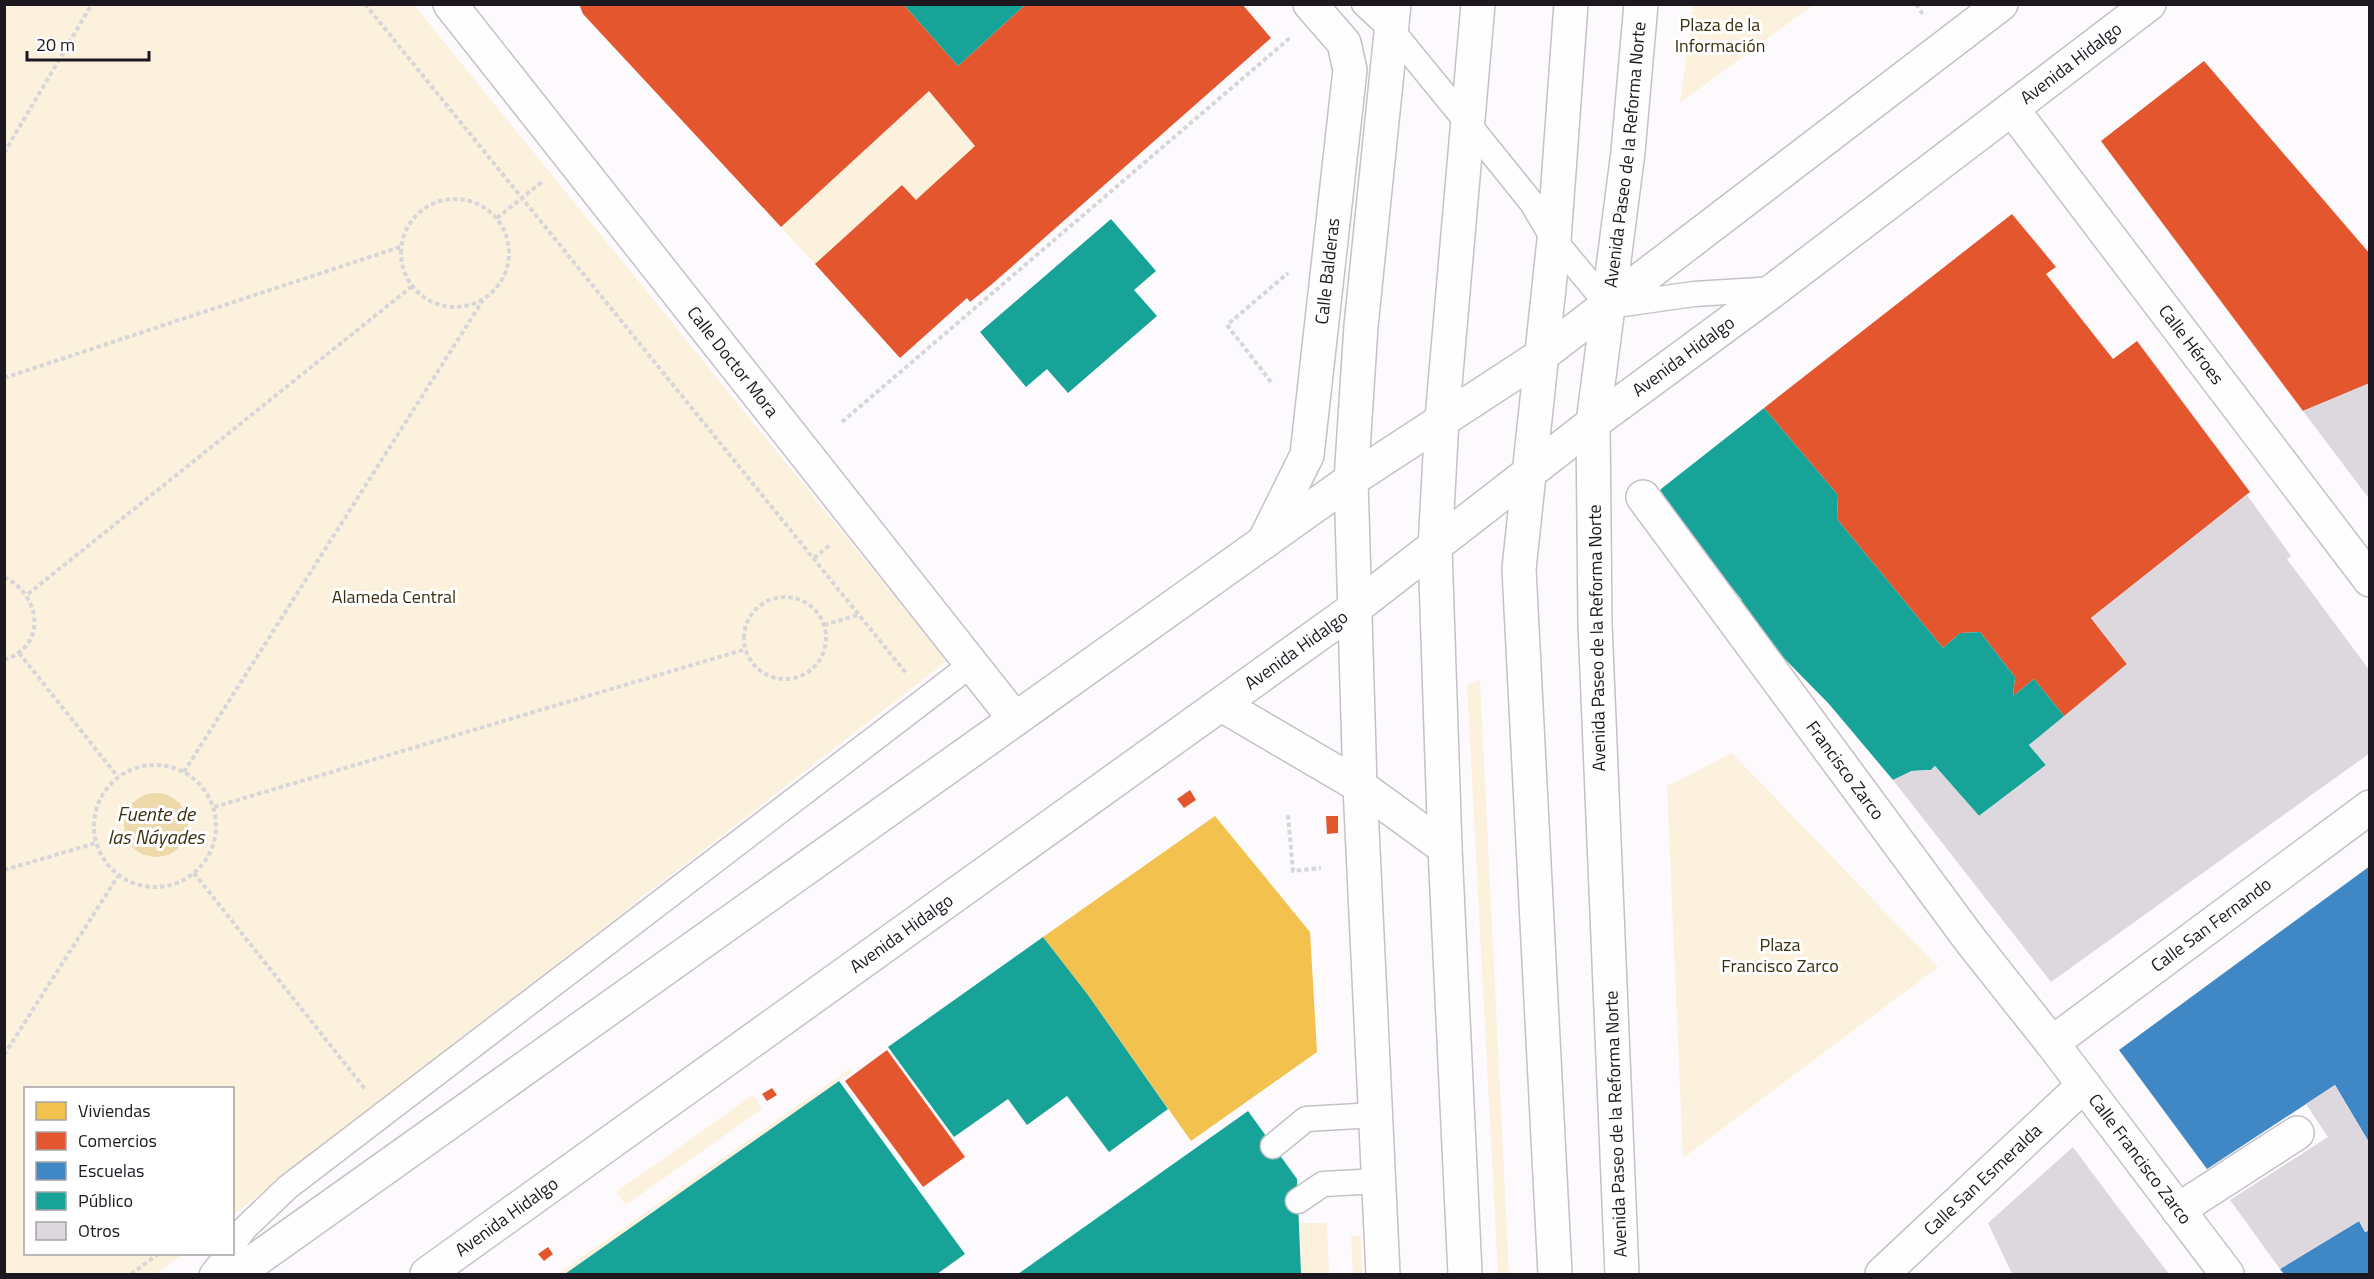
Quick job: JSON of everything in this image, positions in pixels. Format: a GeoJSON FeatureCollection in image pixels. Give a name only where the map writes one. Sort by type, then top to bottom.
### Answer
{"type":"FeatureCollection","features":[{"type":"Feature","properties":{"kind":"main road","name":"Calle Balderas"},"geometry":{"type":"LineString","coordinates":[[1264,542],[1292,490],[1307,455],[1350,70],[1344,43],[1310,4]]}},
{"type":"Feature","properties":{"kind":"main road"},"geometry":{"type":"LineString","coordinates":[[1465,1275],[1445,848],[1435,548],[1442,419],[1466,121],[1478,4]]}},
{"type":"Feature","properties":{"kind":"main road"},"geometry":{"type":"LineString","coordinates":[[1556,1275],[1519,569],[1554,240],[1571,4]]}},
{"type":"Feature","properties":{"kind":"main road","name":"Avenida Paseo de la Reforma Norte"},"geometry":{"type":"LineString","coordinates":[[1622,1275],[1595,624],[1593,423],[1628,152],[1641,4]]}},
{"type":"Feature","properties":{"kind":"main road"},"geometry":{"type":"LineString","coordinates":[[236,1275],[1352,480],[1542,355],[2001,4]]}},
{"type":"Feature","properties":{"kind":"main road","name":"Avenida Hidalgo"},"geometry":{"type":"LineString","coordinates":[[427,1275],[1356,608],[1593,423],[1775,289],[2149,4]]}},
{"type":"Feature","properties":{"kind":"main road","name":"Calle Doctor Mora"},"geometry":{"type":"LineString","coordinates":[[465,10],[570,160],[1015,719]]}},
{"type":"Feature","properties":{"kind":"main road"},"geometry":{"type":"LineString","coordinates":[[1383,1275],[1360,786],[1352,480],[1361,326],[1387,12]]}},
{"type":"Feature","properties":{"kind":"main road","name":"Calle Héroes"},"geometry":{"type":"LineString","coordinates":[[2012,109],[2370,580]]}},
{"type":"Feature","properties":{"kind":"main road","name":"Francisco Zarco"},"geometry":{"type":"LineString","coordinates":[[1643,497],[1971,941],[2052,1043]]}},
{"type":"Feature","properties":{"kind":"main road"},"geometry":{"type":"LineString","coordinates":[[1222,705],[1360,786],[1445,848]]}},
{"type":"Feature","properties":{"kind":"main road","name":"Calle San Fernando"},"geometry":{"type":"LineString","coordinates":[[2052,1043],[2370,807]]}},
{"type":"Feature","properties":{"kind":"main road","name":"Calle Francisco Zarco"},"geometry":{"type":"LineString","coordinates":[[2052,1043],[2227,1275]]}},
{"type":"Feature","properties":{"kind":"main road","name":"Calle San Esmeralda"},"geometry":{"type":"LineString","coordinates":[[1882,1275],[2084,1085]]}},
{"type":"Feature","properties":{"kind":"main road"},"geometry":{"type":"LineString","coordinates":[[2178,1210],[2297,1133]]}},
{"type":"Feature","properties":{"kind":"lane"},"geometry":{"type":"LineString","coordinates":[[1364,4],[1387,12],[1466,121],[1532,203],[1554,240],[1609,306],[1694,294],[1775,289]]}},
{"type":"Feature","properties":{"kind":"lane"},"geometry":{"type":"LineString","coordinates":[[234,1243],[245,1228],[288,1187],[972,664]]}},
{"type":"Feature","properties":{"kind":"lane"},"geometry":{"type":"LineString","coordinates":[[1273,1146],[1306,1119],[1375,1115]]}},
{"type":"Feature","properties":{"kind":"lane"},"geometry":{"type":"LineString","coordinates":[[1298,1201],[1323,1184],[1379,1181]]}},
{"type":"Feature","properties":{"kind":"lane"},"geometry":{"type":"LineString","coordinates":[[212,1275],[227,1255]]}},
{"type":"Feature","properties":{"kind":"path"},"geometry":{"type":"LineString","coordinates":[[4,153],[92,4]]}},
{"type":"Feature","properties":{"kind":"path"},"geometry":{"type":"LineString","coordinates":[[365,4],[908,675]]}},
{"type":"Feature","properties":{"kind":"path"},"geometry":{"type":"LineString","coordinates":[[1916,4],[1925,16]]}},
{"type":"Feature","properties":{"kind":"path"},"geometry":{"type":"LineString","coordinates":[[842,422],[1295,34]]}},
{"type":"Feature","properties":{"kind":"path"},"geometry":{"type":"LineString","coordinates":[[497,218],[570,160]]}},
{"type":"Feature","properties":{"kind":"path"},"geometry":{"type":"LineString","coordinates":[[184,772],[483,300],[495,291],[509,262],[505,232],[497,218],[485,208],[471,201],[440,201],[425,207],[413,218],[405,231],[400,247],[404,275],[411,287],[423,298],[437,305],[452,308],[483,300]]}},
{"type":"Feature","properties":{"kind":"path"},"geometry":{"type":"LineString","coordinates":[[4,378],[400,247]]}},
{"type":"Feature","properties":{"kind":"path"},"geometry":{"type":"LineString","coordinates":[[1271,382],[1227,325],[1297,266]]}},
{"type":"Feature","properties":{"kind":"path"},"geometry":{"type":"LineString","coordinates":[[28,594],[411,287]]}},
{"type":"Feature","properties":{"kind":"path"},"geometry":{"type":"LineString","coordinates":[[814,558],[833,542]]}},
{"type":"Feature","properties":{"kind":"path"},"geometry":{"type":"LineString","coordinates":[[4,577],[18,584],[28,594],[35,615],[34,626],[27,645],[19,653],[4,660]]}},
{"type":"Feature","properties":{"kind":"path"},"geometry":{"type":"LineString","coordinates":[[793,597],[803,601],[820,615],[824,625],[826,637],[820,659],[803,675],[793,678],[770,677],[752,663],[746,649],[744,631],[748,621],[753,612],[771,599],[793,597]]}},
{"type":"Feature","properties":{"kind":"path"},"geometry":{"type":"LineString","coordinates":[[824,625],[858,615]]}},
{"type":"Feature","properties":{"kind":"path"},"geometry":{"type":"LineString","coordinates":[[214,807],[746,649]]}},
{"type":"Feature","properties":{"kind":"path"},"geometry":{"type":"LineString","coordinates":[[19,653],[118,777]]}},
{"type":"Feature","properties":{"kind":"path"},"geometry":{"type":"LineString","coordinates":[[150,765],[172,767],[184,772],[204,789],[214,807],[215,841],[210,854],[194,873],[180,882],[164,887],[132,883],[118,875],[103,859],[96,843],[94,830],[96,810],[104,791],[118,777],[150,765]]}},
{"type":"Feature","properties":{"kind":"path"},"geometry":{"type":"LineString","coordinates":[[1288,815],[1293,871],[1321,868]]}},
{"type":"Feature","properties":{"kind":"path"},"geometry":{"type":"LineString","coordinates":[[4,870],[96,843]]}},
{"type":"Feature","properties":{"kind":"path"},"geometry":{"type":"LineString","coordinates":[[194,873],[367,1092]]}},
{"type":"Feature","properties":{"kind":"path"},"geometry":{"type":"LineString","coordinates":[[4,1055],[118,875]]}},
{"type":"Feature","properties":{"kind":"path"},"geometry":{"type":"LineString","coordinates":[[131,1275],[157,1255]]}},
{"type":"Feature","properties":{"kind":"green space","name":"Plaza de la Información"},"geometry":{"type":"Polygon","coordinates":[[[1693,4],[1813,5],[1680,103],[1693,4]]]}},
{"type":"Feature","properties":{"kind":"green space","name":"Alameda Central"},"geometry":{"type":"Polygon","coordinates":[[[4,5],[414,5],[947,661],[234,1214],[234,1087],[24,1087],[24,1255],[182,1255],[156,1274],[5,1274],[4,5]]]}},
{"type":"Feature","properties":{"kind":"green space"},"geometry":{"type":"Polygon","coordinates":[[[929,91],[975,146],[916,200],[902,185],[815,264],[781,227],[929,91]]]}},
{"type":"Feature","properties":{"kind":"green space"},"geometry":{"type":"Polygon","coordinates":[[[1480,680],[1509,1274],[1498,1274],[1467,685],[1480,680]]]}},
{"type":"Feature","properties":{"kind":"green space","name":"Plaza Francisco Zarco"},"geometry":{"type":"Polygon","coordinates":[[[1732,753],[1938,967],[1683,1158],[1667,786],[1732,753]]]}},
{"type":"Feature","properties":{"kind":"green space"},"geometry":{"type":"Polygon","coordinates":[[[851,1068],[852,1072],[565,1274],[558,1274],[851,1068]]]}},
{"type":"Feature","properties":{"kind":"green space"},"geometry":{"type":"Polygon","coordinates":[[[753,1095],[762,1109],[626,1205],[616,1192],[753,1095]]]}},
{"type":"Feature","properties":{"kind":"green space"},"geometry":{"type":"Polygon","coordinates":[[[1299,1223],[1327,1223],[1329,1274],[1301,1274],[1299,1223]]]}},
{"type":"Feature","properties":{"kind":"green space"},"geometry":{"type":"Polygon","coordinates":[[[1361,1235],[1362,1274],[1353,1274],[1351,1236],[1361,1235]]]}},
{"type":"Feature","properties":{"kind":"water","name":"Fuente de las Náyades"},"geometry":{"type":"Polygon","coordinates":[[[156,793],[174,798],[179,802],[183,807],[188,825],[183,843],[179,848],[174,852],[156,857],[138,852],[133,848],[129,843],[124,825],[129,807],[133,802],[138,798],[156,793]]]}},
{"type":"Feature","properties":{"kind":"building: Viviendas"},"geometry":{"type":"Polygon","coordinates":[[[1215,816],[1310,932],[1317,1052],[1191,1141],[1088,995],[1043,937],[1215,816]]]}},
{"type":"Feature","properties":{"kind":"building: Comercios"},"geometry":{"type":"Polygon","coordinates":[[[579,4],[903,4],[958,66],[1026,4],[1242,4],[1271,38],[991,285],[970,302],[967,298],[900,358],[815,264],[902,185],[916,200],[975,146],[929,91],[781,227],[583,14],[579,4]]]}},
{"type":"Feature","properties":{"kind":"building: Comercios"},"geometry":{"type":"Polygon","coordinates":[[[2204,61],[2370,254],[2370,383],[2303,411],[2101,141],[2204,61]]]}},
{"type":"Feature","properties":{"kind":"building: Comercios"},"geometry":{"type":"Polygon","coordinates":[[[2012,214],[2056,267],[2046,274],[2113,359],[2137,341],[2250,492],[2091,618],[2127,664],[2065,717],[2034,679],[2013,696],[2015,677],[1980,632],[1960,633],[1943,648],[1837,519],[1838,495],[1764,408],[2012,214]]]}},
{"type":"Feature","properties":{"kind":"building: Comercios"},"geometry":{"type":"Polygon","coordinates":[[[1190,790],[1196,800],[1184,808],[1177,799],[1190,790]]]}},
{"type":"Feature","properties":{"kind":"building: Comercios"},"geometry":{"type":"Polygon","coordinates":[[[1326,816],[1338,816],[1338,833],[1327,834],[1326,816]]]}},
{"type":"Feature","properties":{"kind":"building: Comercios"},"geometry":{"type":"Polygon","coordinates":[[[887,1050],[965,1157],[923,1187],[845,1081],[887,1050]]]}},
{"type":"Feature","properties":{"kind":"building: Comercios"},"geometry":{"type":"Polygon","coordinates":[[[772,1088],[777,1095],[767,1101],[762,1094],[772,1088]]]}},
{"type":"Feature","properties":{"kind":"building: Comercios"},"geometry":{"type":"Polygon","coordinates":[[[548,1247],[553,1254],[544,1261],[538,1254],[548,1247]]]}},
{"type":"Feature","properties":{"kind":"building: Escuelas"},"geometry":{"type":"Polygon","coordinates":[[[2370,866],[2370,1144],[2335,1085],[2207,1169],[2119,1050],[2370,866]]]}},
{"type":"Feature","properties":{"kind":"building: Escuelas"},"geometry":{"type":"Polygon","coordinates":[[[2359,1221],[2365,1232],[2370,1230],[2370,1274],[2284,1274],[2280,1269],[2359,1221]]]}},
{"type":"Feature","properties":{"kind":"building: Público"},"geometry":{"type":"Polygon","coordinates":[[[903,4],[1026,4],[958,66],[903,4]]]}},
{"type":"Feature","properties":{"kind":"building: Público"},"geometry":{"type":"Polygon","coordinates":[[[1111,219],[1156,271],[1134,290],[1157,316],[1068,393],[1047,369],[1026,387],[980,332],[1111,219]]]}},
{"type":"Feature","properties":{"kind":"building: Público"},"geometry":{"type":"Polygon","coordinates":[[[1764,408],[1838,495],[1837,519],[1943,648],[1960,633],[1980,632],[2015,677],[2013,696],[2034,679],[2065,717],[2029,745],[2046,765],[1979,816],[1935,766],[1931,770],[1912,771],[1893,780],[1829,704],[1733,606],[1742,600],[1658,496],[1661,489],[1764,408]]]}},
{"type":"Feature","properties":{"kind":"building: Público"},"geometry":{"type":"Polygon","coordinates":[[[1043,937],[1088,995],[1168,1109],[1109,1152],[1067,1096],[1027,1125],[1008,1099],[954,1137],[888,1047],[1043,937]]]}},
{"type":"Feature","properties":{"kind":"building: Público"},"geometry":{"type":"Polygon","coordinates":[[[839,1081],[965,1254],[937,1274],[565,1274],[839,1081]]]}},
{"type":"Feature","properties":{"kind":"building: Público"},"geometry":{"type":"Polygon","coordinates":[[[1248,1111],[1297,1179],[1301,1274],[1018,1274],[1248,1111]]]}},
{"type":"Feature","properties":{"kind":"building: Otros"},"geometry":{"type":"Polygon","coordinates":[[[2370,383],[2370,500],[2303,411],[2370,383]]]}},
{"type":"Feature","properties":{"kind":"building: Otros"},"geometry":{"type":"Polygon","coordinates":[[[2247,495],[2291,556],[2287,559],[2370,671],[2370,753],[2051,982],[1893,780],[1912,771],[1931,770],[1935,766],[1979,816],[2046,765],[2029,745],[2127,664],[2091,618],[2247,495]]]}},
{"type":"Feature","properties":{"kind":"building: Otros"},"geometry":{"type":"Polygon","coordinates":[[[2335,1085],[2370,1144],[2370,1230],[2365,1232],[2359,1221],[2280,1269],[2230,1200],[2328,1137],[2306,1104],[2335,1085]]]}},
{"type":"Feature","properties":{"kind":"building: Otros"},"geometry":{"type":"Polygon","coordinates":[[[2073,1147],[2169,1274],[2012,1274],[1988,1223],[2073,1147]]]}}]}
